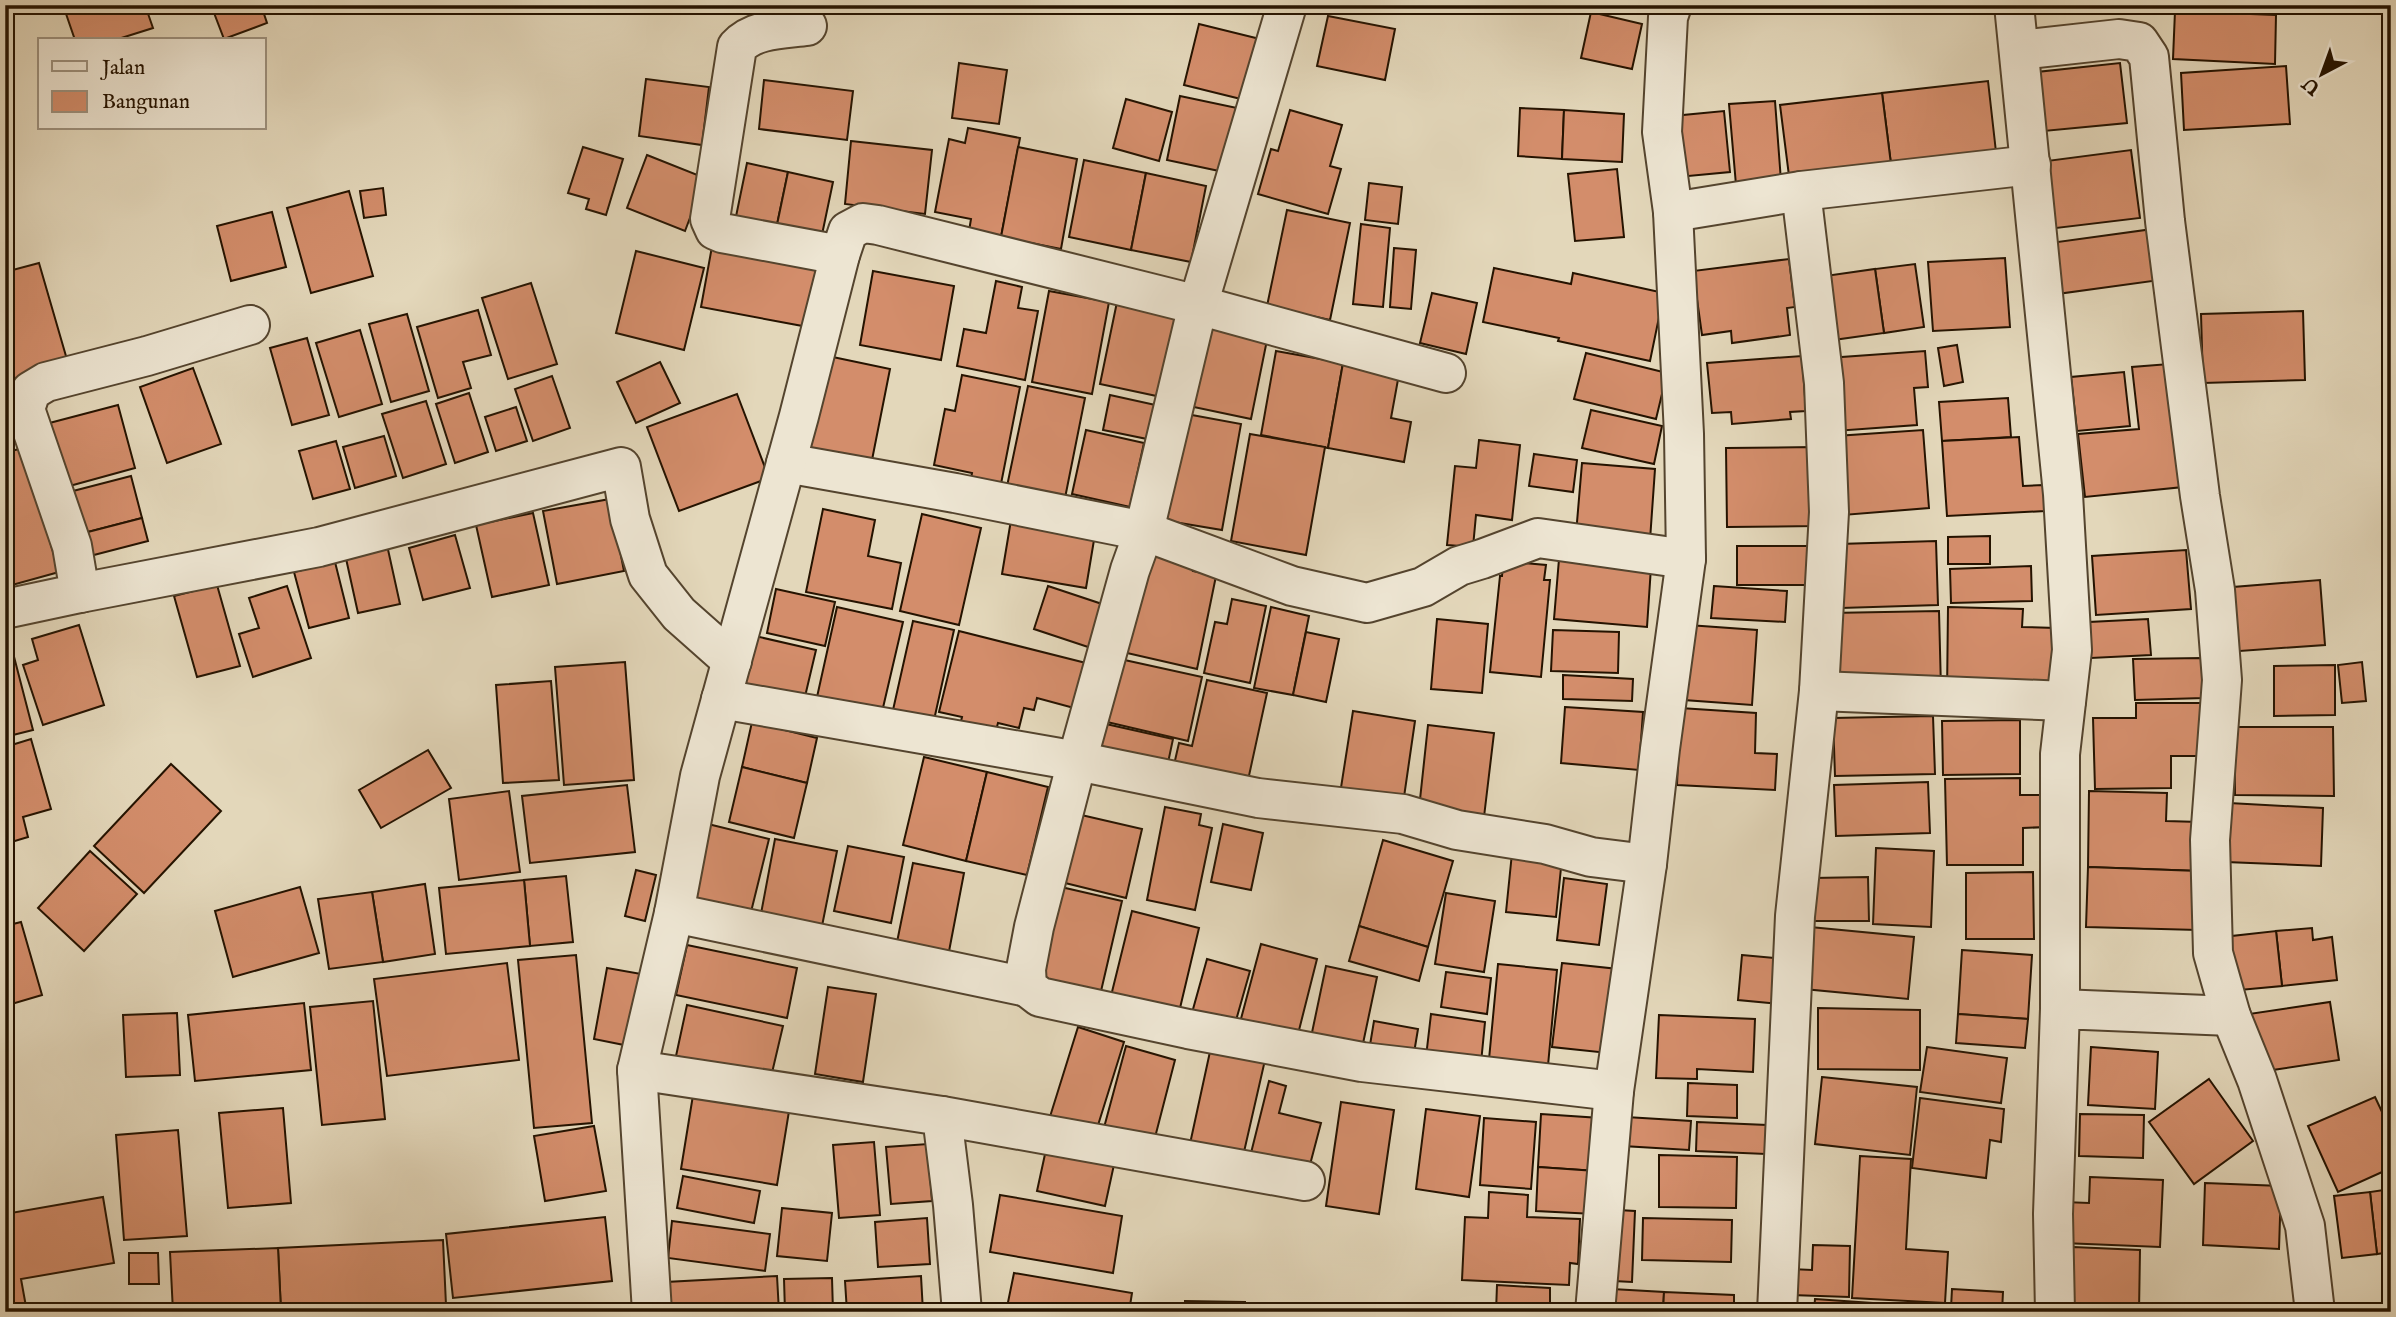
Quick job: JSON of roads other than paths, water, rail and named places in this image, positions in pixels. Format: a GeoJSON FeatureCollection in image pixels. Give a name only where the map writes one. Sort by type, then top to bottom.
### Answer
{"type":"FeatureCollection","features":[{"type":"Feature","properties":{"kind":"street"},"geometry":{"type":"LineString","coordinates":[[1027,987],[1026,969],[1034,927],[1077,761],[1130,570],[1144,531],[1198,305],[1287,5]]}},
{"type":"Feature","properties":{"kind":"street"},"geometry":{"type":"LineString","coordinates":[[1595,1312],[1614,1091],[1647,863],[1686,559],[1684,434],[1673,212],[1661,132],[1668,17],[1672,5]]}},
{"type":"Feature","properties":{"kind":"street"},"geometry":{"type":"LineString","coordinates":[[2014,5],[2063,495],[2072,650],[2060,754],[2060,1009],[2053,1214],[2055,1312]]}},
{"type":"Feature","properties":{"kind":"street"},"geometry":{"type":"LineString","coordinates":[[807,26],[758,33],[743,40],[737,47],[710,219],[715,230],[722,233],[840,255]]}},
{"type":"Feature","properties":{"kind":"street"},"geometry":{"type":"LineString","coordinates":[[2020,50],[2119,39],[2139,42],[2149,57],[2165,221],[2200,496],[2215,590],[2222,680],[2210,840],[2213,953],[2231,1016],[2256,1080],[2305,1226],[2315,1312]]}},
{"type":"Feature","properties":{"kind":"street"},"geometry":{"type":"LineString","coordinates":[[1673,212],[1801,191],[2031,165]]}},
{"type":"Feature","properties":{"kind":"street"},"geometry":{"type":"LineString","coordinates":[[1777,1312],[1795,916],[1819,691],[1829,512],[1824,383],[1801,191]]}},
{"type":"Feature","properties":{"kind":"street"},"geometry":{"type":"LineString","coordinates":[[652,1312],[638,1070],[674,913],[700,776],[848,231],[863,223],[878,225],[1198,305],[1446,373]]}},
{"type":"Feature","properties":{"kind":"street"},"geometry":{"type":"LineString","coordinates":[[80,593],[72,546],[25,409],[31,391],[46,382],[250,325]]}},
{"type":"Feature","properties":{"kind":"street"},"geometry":{"type":"LineString","coordinates":[[786,463],[1144,531],[1292,586],[1367,603],[1423,587],[1459,566],[1538,538],[1686,559]]}},
{"type":"Feature","properties":{"kind":"street"},"geometry":{"type":"LineString","coordinates":[[5,609],[319,547],[621,467],[630,519],[648,575],[679,614],[732,661]]}},
{"type":"Feature","properties":{"kind":"street"},"geometry":{"type":"LineString","coordinates":[[1819,691],[2066,701]]}},
{"type":"Feature","properties":{"kind":"street"},"geometry":{"type":"LineString","coordinates":[[721,699],[1077,761],[1258,798],[1403,814],[1457,830],[1545,844],[1591,857],[1647,863]]}},
{"type":"Feature","properties":{"kind":"street"},"geometry":{"type":"LineString","coordinates":[[674,913],[1027,987],[1040,997],[1362,1062],[1614,1091]]}},
{"type":"Feature","properties":{"kind":"street"},"geometry":{"type":"LineString","coordinates":[[2060,1009],[2231,1016]]}},
{"type":"Feature","properties":{"kind":"street"},"geometry":{"type":"LineString","coordinates":[[638,1070],[942,1116],[1305,1181]]}},
{"type":"Feature","properties":{"kind":"street"},"geometry":{"type":"LineString","coordinates":[[942,1116],[962,1312]]}}]}
